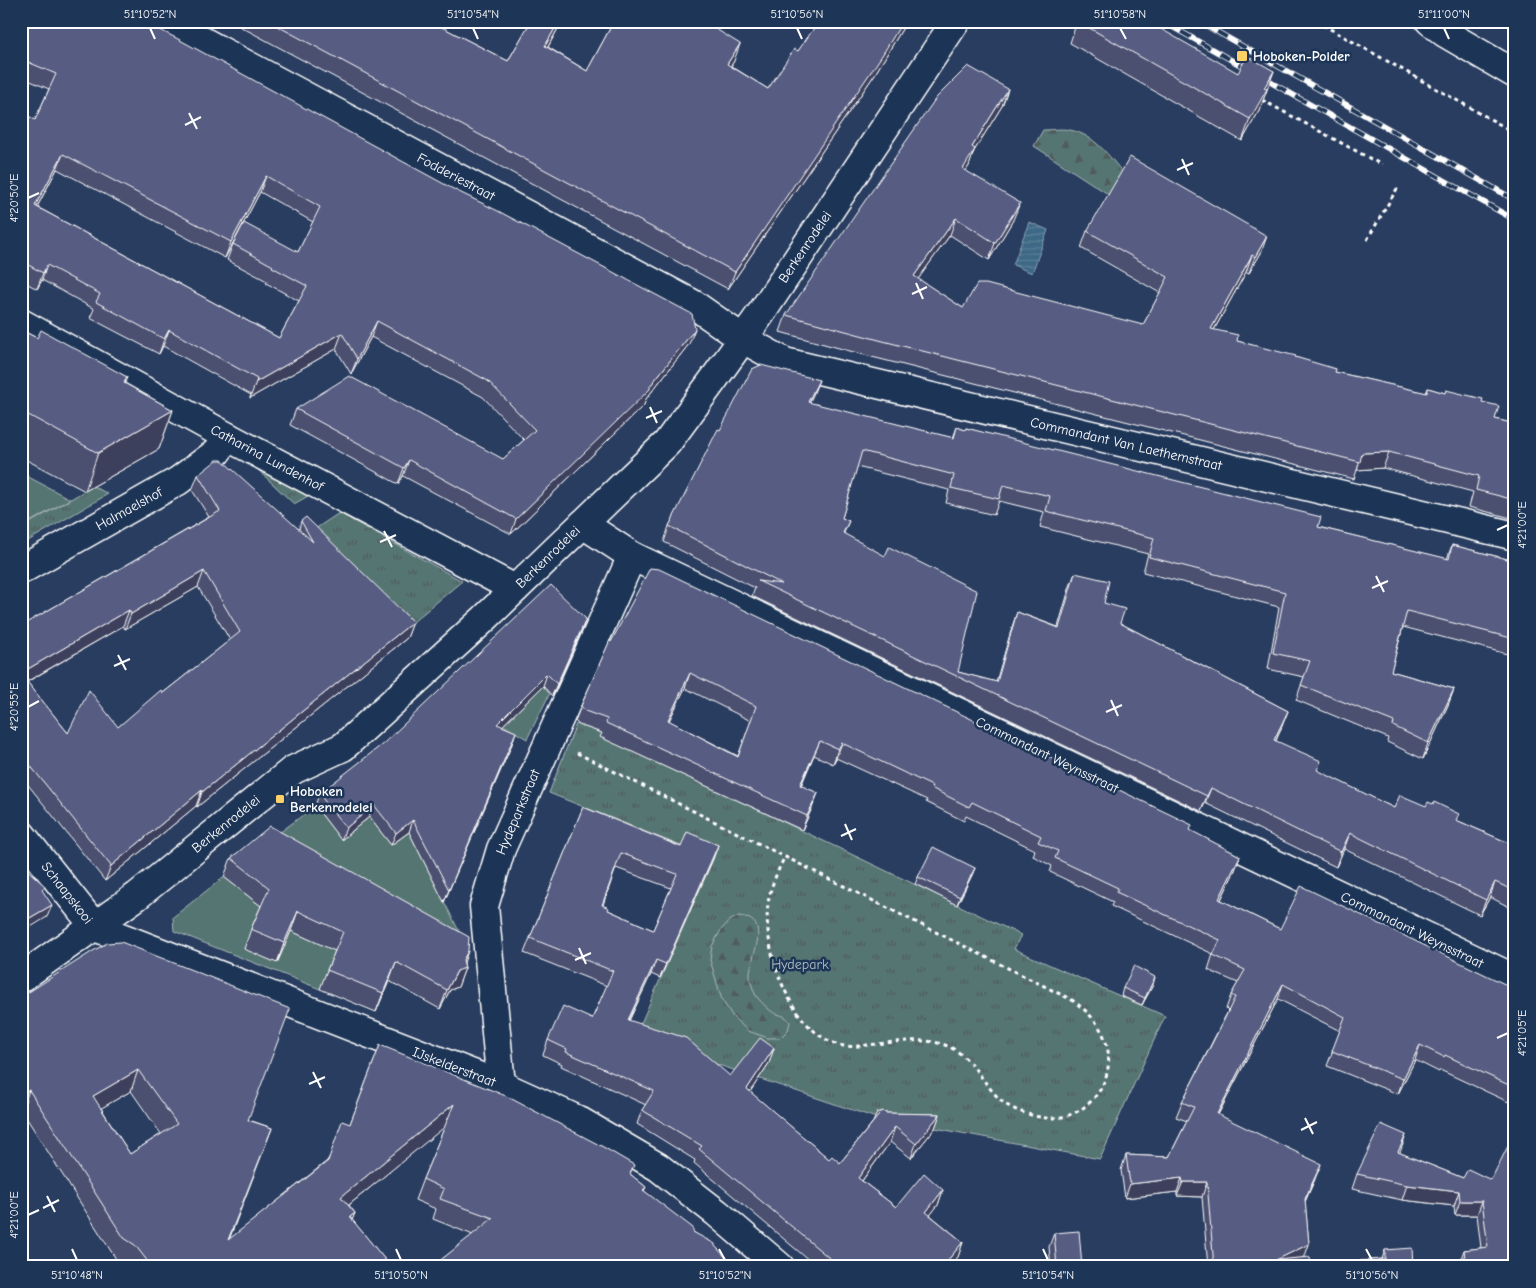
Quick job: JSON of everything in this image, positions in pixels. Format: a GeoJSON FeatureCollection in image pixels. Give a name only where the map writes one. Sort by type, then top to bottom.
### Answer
{"type":"FeatureCollection","features":[{"type":"Feature","properties":{"kind":"street","name":"Fodderiestraat"},"geometry":{"type":"LineString","coordinates":[[165,21],[693,304],[743,339]]}},
{"type":"Feature","properties":{"kind":"street","name":"Berkenrodelei"},"geometry":{"type":"LineString","coordinates":[[21,978],[137,896],[294,770],[343,747],[515,589],[667,442],[743,339],[956,21]]}},
{"type":"Feature","properties":{"kind":"street"},"geometry":{"type":"LineString","coordinates":[[1430,21],[1445,33],[1515,74]]}},
{"type":"Feature","properties":{"kind":"street","name":"Catharina Lundenhof"},"geometry":{"type":"LineString","coordinates":[[21,323],[228,437],[515,589]]}},
{"type":"Feature","properties":{"kind":"street","name":"Commandant Van Laethemstraat"},"geometry":{"type":"LineString","coordinates":[[743,339],[785,362],[1515,536]]}},
{"type":"Feature","properties":{"kind":"street","name":"Halmaelshof"},"geometry":{"type":"LineString","coordinates":[[21,570],[178,482],[216,453],[228,437]]}},
{"type":"Feature","properties":{"kind":"street","name":"Commandant Weynsstraat"},"geometry":{"type":"LineString","coordinates":[[583,524],[632,556],[1515,979]]}},
{"type":"Feature","properties":{"kind":"street","name":"Hydeparkstraat"},"geometry":{"type":"LineString","coordinates":[[501,1085],[484,906],[501,849],[632,556]]}},
{"type":"Feature","properties":{"kind":"street","name":"Schaapskooi"},"geometry":{"type":"LineString","coordinates":[[21,834],[95,927]]}},
{"type":"Feature","properties":{"kind":"street","name":"IJskelderstraat"},"geometry":{"type":"LineString","coordinates":[[95,927],[501,1085],[576,1118],[658,1167],[718,1213],[780,1267]]}},
{"type":"Feature","properties":{"kind":"path"},"geometry":{"type":"LineString","coordinates":[[1316,21],[1515,133]]}},
{"type":"Feature","properties":{"kind":"path"},"geometry":{"type":"LineString","coordinates":[[1511,21],[1515,24]]}},
{"type":"Feature","properties":{"kind":"path"},"geometry":{"type":"LineString","coordinates":[[1262,100],[1382,165]]}},
{"type":"Feature","properties":{"kind":"path"},"geometry":{"type":"LineString","coordinates":[[1367,240],[1398,186]]}},
{"type":"Feature","properties":{"kind":"path"},"geometry":{"type":"LineString","coordinates":[[549,740],[1058,992],[1083,1008],[1093,1017],[1099,1027],[1108,1053],[1106,1080],[1093,1099],[1084,1108],[1062,1118],[1037,1117],[1012,1109],[1003,1102],[968,1061],[948,1046],[936,1042],[915,1041],[846,1046],[834,1043],[810,1026],[791,1002],[772,956],[767,923],[768,905],[771,887],[784,858]]}},
{"type":"Feature","properties":{"kind":"green space"},"geometry":{"type":"Polygon","coordinates":[[[1043,130],[1070,130],[1087,136],[1101,147],[1124,174],[1111,196],[1034,146],[1043,130]]]}},
{"type":"Feature","properties":{"kind":"green space"},"geometry":{"type":"Polygon","coordinates":[[[256,468],[308,496],[294,504],[256,468]]]}},
{"type":"Feature","properties":{"kind":"green space"},"geometry":{"type":"Polygon","coordinates":[[[21,473],[70,499],[21,527],[21,473]]]}},
{"type":"Feature","properties":{"kind":"green space"},"geometry":{"type":"Polygon","coordinates":[[[93,486],[108,494],[21,545],[21,528],[93,486]]]}},
{"type":"Feature","properties":{"kind":"green space"},"geometry":{"type":"Polygon","coordinates":[[[339,513],[462,581],[413,622],[315,529],[339,513]]]}},
{"type":"Feature","properties":{"kind":"green space"},"geometry":{"type":"Polygon","coordinates":[[[501,641],[550,693],[527,739],[503,725],[520,708],[501,641]]]}},
{"type":"Feature","properties":{"kind":"green space","name":"Hydepark"},"geometry":{"type":"Polygon","coordinates":[[[576,724],[602,733],[601,737],[1021,935],[1014,949],[1165,1016],[1100,1159],[935,1128],[906,1128],[683,1053],[634,1039],[713,859],[549,793],[576,724]]]}},
{"type":"Feature","properties":{"kind":"green space"},"geometry":{"type":"Polygon","coordinates":[[[315,806],[341,840],[369,817],[391,845],[409,832],[460,933],[263,845],[315,806]]]}},
{"type":"Feature","properties":{"kind":"green space"},"geometry":{"type":"Polygon","coordinates":[[[224,877],[262,907],[277,963],[291,931],[336,951],[320,989],[174,931],[173,917],[224,877]]]}},
{"type":"Feature","properties":{"kind":"green space"},"geometry":{"type":"Polygon","coordinates":[[[739,916],[750,919],[756,925],[758,932],[750,970],[750,978],[755,993],[770,1010],[785,1017],[790,1022],[788,1030],[780,1038],[768,1038],[748,1031],[733,1017],[722,1000],[710,960],[712,946],[721,930],[729,921],[739,916]]]}},
{"type":"Feature","properties":{"kind":"water"},"geometry":{"type":"Polygon","coordinates":[[[1029,222],[1048,230],[1032,273],[1013,265],[1029,222]]]}},
{"type":"Feature","properties":{"kind":"building"},"geometry":{"type":"Polygon","coordinates":[[[21,21],[142,21],[455,190],[692,314],[695,329],[650,386],[650,389],[516,519],[409,460],[404,468],[296,409],[349,376],[503,459],[535,430],[488,381],[377,321],[357,359],[342,333],[256,382],[257,379],[169,330],[164,339],[96,302],[100,294],[47,265],[43,273],[21,261],[21,112],[35,120],[56,74],[21,59],[21,21]],[[63,154],[35,206],[279,338],[307,286],[233,244],[244,223],[298,252],[320,207],[266,176],[231,242],[63,154]]]}},
{"type":"Feature","properties":{"kind":"building"},"geometry":{"type":"Polygon","coordinates":[[[268,21],[430,21],[508,61],[531,21],[559,21],[545,46],[587,71],[614,21],[713,21],[711,26],[740,44],[727,64],[768,89],[794,49],[798,51],[819,21],[903,21],[881,57],[735,272],[268,21]]]}},
{"type":"Feature","properties":{"kind":"building"},"geometry":{"type":"Polygon","coordinates":[[[1077,21],[1147,21],[1238,73],[1247,56],[1274,71],[1264,88],[1267,89],[1250,119],[1077,21]]]}},
{"type":"Feature","properties":{"kind":"building"},"geometry":{"type":"Polygon","coordinates":[[[968,66],[1008,89],[972,147],[975,149],[963,169],[1020,203],[995,243],[956,218],[914,276],[963,308],[977,284],[986,284],[1143,325],[1168,277],[1087,231],[1130,157],[1267,236],[1255,257],[1252,255],[1211,329],[1238,335],[1237,341],[1296,356],[1336,369],[1335,372],[1427,393],[1428,388],[1445,393],[1446,390],[1483,399],[1482,402],[1499,406],[1495,419],[1515,424],[1515,500],[1476,490],[1479,476],[1389,452],[1362,453],[1360,462],[786,315],[936,98],[968,66]]]}},
{"type":"Feature","properties":{"kind":"building"},"geometry":{"type":"Polygon","coordinates":[[[21,330],[37,338],[41,330],[127,377],[124,383],[173,410],[98,453],[21,411],[21,330]]]}},
{"type":"Feature","properties":{"kind":"building"},"geometry":{"type":"Polygon","coordinates":[[[761,365],[819,380],[808,402],[954,438],[957,427],[965,430],[966,428],[1321,517],[1318,527],[1449,559],[1452,545],[1515,561],[1515,639],[1407,611],[1391,671],[1454,689],[1428,743],[1393,726],[1394,722],[1301,685],[1310,661],[1273,653],[1285,592],[1149,557],[1154,538],[1046,511],[1050,496],[1003,485],[999,499],[951,488],[954,475],[862,451],[842,518],[849,521],[843,533],[885,556],[889,547],[977,591],[958,672],[997,682],[1017,612],[1059,628],[1075,573],[1109,581],[1104,603],[1125,609],[1120,623],[1288,711],[1274,740],[1321,761],[1317,770],[1394,808],[1400,795],[1426,806],[1428,802],[1433,804],[1434,802],[1459,814],[1456,820],[1511,844],[1515,836],[1515,891],[1495,882],[1486,900],[1350,833],[1341,852],[1211,788],[1207,796],[758,581],[782,584],[669,526],[718,429],[720,430],[752,369],[761,365]]]}},
{"type":"Feature","properties":{"kind":"building"},"geometry":{"type":"Polygon","coordinates":[[[217,460],[222,460],[313,542],[301,521],[306,517],[413,622],[202,792],[202,790],[111,866],[21,754],[21,674],[68,733],[89,690],[118,727],[161,690],[163,693],[240,632],[204,571],[131,614],[129,610],[21,673],[21,626],[220,511],[198,475],[217,460]]]}},
{"type":"Feature","properties":{"kind":"building"},"geometry":{"type":"Polygon","coordinates":[[[650,568],[659,569],[1192,825],[1190,830],[1240,856],[1219,899],[1280,929],[1301,886],[1515,989],[1515,1088],[1420,1045],[1403,1079],[1332,1051],[1345,1017],[1283,984],[1217,1114],[1321,1164],[1305,1199],[1309,1244],[1276,1260],[1310,1257],[1311,1267],[1214,1267],[1207,1182],[1183,1182],[1182,1178],[1130,1184],[1126,1155],[1169,1157],[1194,1107],[1182,1102],[1235,997],[1231,995],[1245,970],[1213,955],[1220,940],[1116,892],[1118,888],[1055,858],[1058,851],[1038,842],[1041,836],[972,802],[969,807],[931,788],[932,786],[842,743],[838,749],[820,741],[800,785],[818,793],[807,816],[606,723],[607,719],[585,711],[581,706],[610,640],[611,642],[650,568]],[[690,673],[668,720],[738,757],[756,706],[690,673]]]}},
{"type":"Feature","properties":{"kind":"building"},"geometry":{"type":"Polygon","coordinates":[[[551,585],[586,619],[557,684],[547,674],[497,724],[516,732],[449,890],[413,820],[396,833],[374,805],[346,828],[319,794],[384,743],[551,585]]]}},
{"type":"Feature","properties":{"kind":"building"},"geometry":{"type":"Polygon","coordinates":[[[583,807],[681,847],[687,832],[718,845],[666,964],[656,960],[628,1020],[686,1038],[730,1076],[760,1038],[774,1048],[747,1089],[829,1159],[832,1156],[840,1163],[879,1115],[877,1113],[883,1111],[885,1113],[940,1114],[916,1144],[895,1127],[858,1178],[896,1207],[924,1173],[943,1190],[926,1212],[963,1242],[947,1261],[955,1267],[840,1267],[699,1149],[702,1146],[642,1110],[654,1091],[566,1052],[567,1049],[548,1040],[563,1006],[592,1019],[613,971],[530,938],[583,807]],[[621,853],[602,905],[609,908],[608,910],[653,930],[677,874],[621,853]]]}},
{"type":"Feature","properties":{"kind":"building"},"geometry":{"type":"Polygon","coordinates":[[[270,826],[469,937],[468,951],[463,960],[465,968],[457,971],[447,990],[396,962],[383,993],[327,970],[343,932],[298,911],[284,943],[251,929],[269,888],[231,858],[270,826]]]}},
{"type":"Feature","properties":{"kind":"building"},"geometry":{"type":"Polygon","coordinates":[[[933,847],[975,868],[960,897],[918,877],[933,847]]]}},
{"type":"Feature","properties":{"kind":"building"},"geometry":{"type":"Polygon","coordinates":[[[21,864],[45,886],[42,890],[52,905],[21,923],[21,864]]]}},
{"type":"Feature","properties":{"kind":"building"},"geometry":{"type":"Polygon","coordinates":[[[121,942],[290,1009],[248,1120],[272,1128],[228,1240],[328,1161],[342,1121],[350,1124],[380,1045],[506,1096],[634,1165],[630,1174],[646,1187],[643,1190],[693,1228],[693,1232],[715,1244],[735,1267],[692,1267],[687,1262],[684,1267],[432,1267],[493,1218],[440,1199],[444,1189],[423,1179],[454,1104],[341,1197],[355,1213],[350,1217],[391,1267],[152,1267],[135,1245],[124,1238],[29,1090],[21,1095],[21,997],[107,943],[121,942]],[[138,1070],[93,1096],[130,1154],[177,1124],[138,1070]]]}},
{"type":"Feature","properties":{"kind":"building"},"geometry":{"type":"Polygon","coordinates":[[[1134,966],[1155,977],[1145,998],[1123,988],[1134,966]]]}},
{"type":"Feature","properties":{"kind":"building"},"geometry":{"type":"Polygon","coordinates":[[[1381,1124],[1406,1135],[1398,1152],[1463,1178],[1468,1169],[1491,1180],[1512,1138],[1515,1162],[1515,1267],[1415,1267],[1466,1266],[1464,1250],[1488,1247],[1482,1201],[1460,1201],[1459,1191],[1407,1185],[1357,1174],[1381,1124]]]}},
{"type":"Feature","properties":{"kind":"building"},"geometry":{"type":"Polygon","coordinates":[[[1079,1231],[1082,1267],[1057,1267],[1054,1233],[1079,1231]]]}},
{"type":"Feature","properties":{"kind":"building"},"geometry":{"type":"Polygon","coordinates":[[[1412,1248],[1413,1267],[1360,1267],[1360,1261],[1385,1259],[1385,1250],[1412,1248]]]}},
{"type":"Feature","properties":{"kind":"railway"},"geometry":{"type":"LineString","coordinates":[[1162,21],[1515,220]]}},
{"type":"Feature","properties":{"kind":"railway"},"geometry":{"type":"LineString","coordinates":[[1198,21],[1515,200]]}},
{"type":"Feature","properties":{"kind":"place","name":"Hoboken-Polder"},"geometry":{"type":"Point","coordinates":[1242,56]}},
{"type":"Feature","properties":{"kind":"place","name":"Hoboken Berkenrodelei"},"geometry":{"type":"Point","coordinates":[280,799]}}]}
